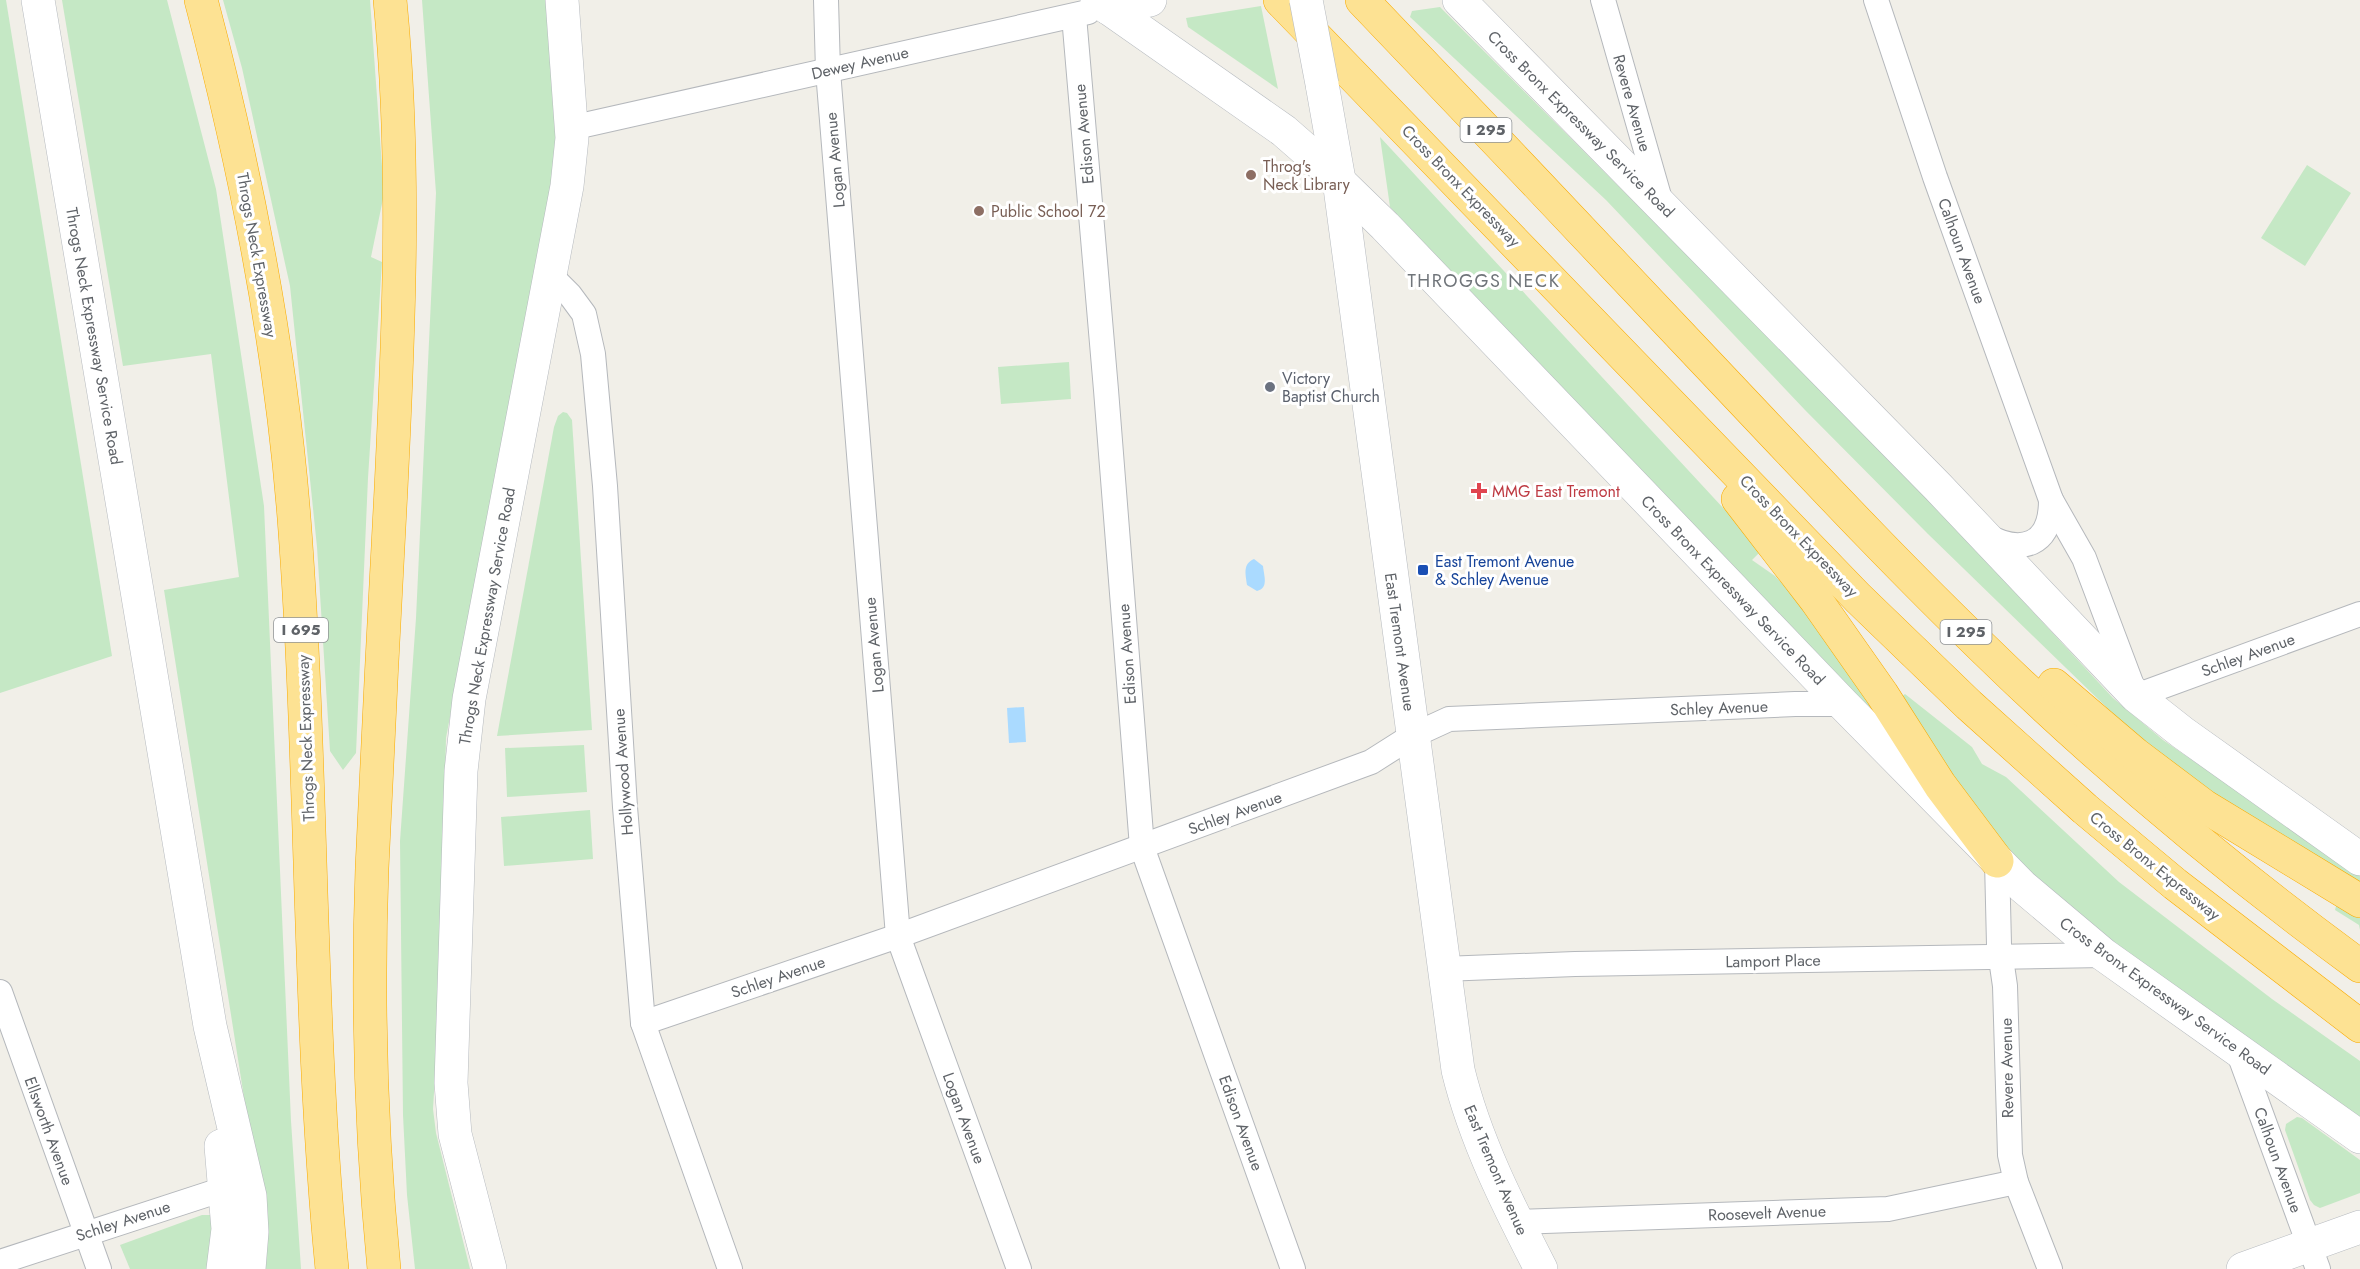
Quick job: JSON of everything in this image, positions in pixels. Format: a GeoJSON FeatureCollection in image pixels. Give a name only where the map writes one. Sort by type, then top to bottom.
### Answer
{"type":"FeatureCollection","features":[{"type":"Feature","properties":{"kind":"highway","name":"Throgs Neck Expressway"},"geometry":{"type":"LineString","coordinates":[[201,0],[230,112],[255,234],[277,368],[292,492],[304,684],[320,1099],[332,1269]]}},
{"type":"Feature","properties":{"kind":"highway"},"geometry":{"type":"LineString","coordinates":[[384,1269],[374,1138],[370,955],[372,868],[399,313],[400,166],[390,0]]}},
{"type":"Feature","properties":{"kind":"highway","name":"Cross Bronx Expressway"},"geometry":{"type":"LineString","coordinates":[[1280,0],[1616,345],[1858,598],[1999,732],[2085,809],[2190,896],[2360,1026]]}},
{"type":"Feature","properties":{"kind":"highway","name":"I 295"},"geometry":{"type":"LineString","coordinates":[[1362,0],[1823,486],[1952,618],[2073,732],[2251,883],[2360,966]]}},
{"type":"Feature","properties":{"kind":"highway"},"geometry":{"type":"LineString","coordinates":[[1616,345],[1804,583],[1882,694],[1940,785],[1997,861]]}},
{"type":"Feature","properties":{"kind":"highway"},"geometry":{"type":"LineString","coordinates":[[1823,486],[2158,772],[2245,833],[2360,901]]}},
{"type":"Feature","properties":{"kind":"main road","name":"Throgs Neck Expressway Service Road"},"geometry":{"type":"LineString","coordinates":[[38,0],[236,1185],[252,1220],[249,1269]]}},
{"type":"Feature","properties":{"kind":"main road","name":"Throgs Neck Expressway Service Road"},"geometry":{"type":"LineString","coordinates":[[490,1269],[452,1119],[451,1083],[461,771],[470,699],[567,186],[572,147],[562,0]]}},
{"type":"Feature","properties":{"kind":"main road","name":"Dewey Avenue"},"geometry":{"type":"LineString","coordinates":[[1093,8],[1150,0]]}},
{"type":"Feature","properties":{"kind":"main road","name":"East Tremont Avenue"},"geometry":{"type":"LineString","coordinates":[[1306,0],[1339,180],[1454,1049],[1468,1110],[1516,1222],[1541,1269]]}},
{"type":"Feature","properties":{"kind":"main road","name":"Cross Bronx Expressway Service Road"},"geometry":{"type":"LineString","coordinates":[[1459,0],[1984,535],[2136,696],[2183,733],[2360,859]]}},
{"type":"Feature","properties":{"kind":"main road","name":"Cross Bronx Expressway Service Road"},"geometry":{"type":"LineString","coordinates":[[1093,8],[1273,123],[1305,148],[1339,180],[1843,704],[2039,902],[2104,955],[2360,1137]]}},
{"type":"Feature","properties":{"kind":"main road","name":"Throgs Neck Expressway Service Road"},"geometry":{"type":"LineString","coordinates":[[224,1269],[236,1185]]}},
{"type":"Feature","properties":{"kind":"main road"},"geometry":{"type":"LineString","coordinates":[[2243,1269],[2314,1257],[2360,1227]]}},
{"type":"Feature","properties":{"kind":"street","name":"Logan Avenue"},"geometry":{"type":"LineString","coordinates":[[826,0],[828,71],[898,936],[1019,1269]]}},
{"type":"Feature","properties":{"kind":"street","name":"Revere Avenue"},"geometry":{"type":"LineString","coordinates":[[1603,0],[1662,206]]}},
{"type":"Feature","properties":{"kind":"street","name":"Calhoun Avenue"},"geometry":{"type":"LineString","coordinates":[[1876,0],[1935,177],[2051,500],[2084,558],[2136,696]]}},
{"type":"Feature","properties":{"kind":"street","name":"Dewey Avenue"},"geometry":{"type":"LineString","coordinates":[[571,128],[828,71],[1093,8]]}},
{"type":"Feature","properties":{"kind":"street","name":"Edison Avenue"},"geometry":{"type":"LineString","coordinates":[[1093,8],[1108,413],[1142,847],[1293,1269]]}},
{"type":"Feature","properties":{"kind":"street","name":"Hollywood Avenue"},"geometry":{"type":"LineString","coordinates":[[550,275],[570,295],[584,314],[593,354],[605,486],[625,807],[643,1023],[730,1269]]}},
{"type":"Feature","properties":{"kind":"street","name":"Calhoun Avenue"},"geometry":{"type":"LineString","coordinates":[[1984,535],[2011,545],[2029,544],[2037,540],[2048,527],[2051,500]]}},
{"type":"Feature","properties":{"kind":"street","name":"Schley Avenue"},"geometry":{"type":"LineString","coordinates":[[2136,696],[2360,614]]}},
{"type":"Feature","properties":{"kind":"street","name":"Schley Avenue"},"geometry":{"type":"LineString","coordinates":[[643,1023],[898,936],[1371,762],[1412,736],[1449,719],[1795,704],[1843,704]]}},
{"type":"Feature","properties":{"kind":"street","name":"Revere Avenue"},"geometry":{"type":"LineString","coordinates":[[1997,861],[2000,957],[2005,986],[2009,1142],[2016,1182],[2050,1269]]}},
{"type":"Feature","properties":{"kind":"street","name":"Lamport Place"},"geometry":{"type":"LineString","coordinates":[[1443,969],[1575,964],[2104,955]]}},
{"type":"Feature","properties":{"kind":"street","name":"Ellsworth Avenue"},"geometry":{"type":"LineString","coordinates":[[0,992],[99,1269]]}},
{"type":"Feature","properties":{"kind":"street","name":"Calhoun Avenue"},"geometry":{"type":"LineString","coordinates":[[2238,1051],[2314,1257]]}},
{"type":"Feature","properties":{"kind":"street","name":"Roosevelt Avenue"},"geometry":{"type":"LineString","coordinates":[[1516,1222],[1888,1209],[2016,1182]]}},
{"type":"Feature","properties":{"kind":"street","name":"Schley Avenue"},"geometry":{"type":"LineString","coordinates":[[0,1262],[86,1232],[236,1185]]}},
{"type":"Feature","properties":{"kind":"green space"},"geometry":{"type":"Polygon","coordinates":[[[0,0],[6,0],[112,656],[0,693],[0,0]]]}},
{"type":"Feature","properties":{"kind":"green space"},"geometry":{"type":"Polygon","coordinates":[[[62,0],[167,0],[216,189],[264,506],[291,1121],[301,1269],[262,1269],[246,1110],[164,590],[239,577],[211,354],[123,366],[62,0]]]}},
{"type":"Feature","properties":{"kind":"green space"},"geometry":{"type":"Polygon","coordinates":[[[223,0],[370,0],[384,194],[371,257],[382,262],[368,478],[356,753],[343,770],[330,751],[317,547],[290,286],[242,68],[223,0]]]}},
{"type":"Feature","properties":{"kind":"green space"},"geometry":{"type":"Polygon","coordinates":[[[422,0],[547,0],[558,163],[532,284],[446,738],[440,993],[433,1109],[436,1133],[470,1269],[415,1269],[407,1195],[403,1115],[400,841],[416,618],[436,193],[422,0]]]}},
{"type":"Feature","properties":{"kind":"green space"},"geometry":{"type":"Polygon","coordinates":[[[1261,6],[1278,89],[1188,27],[1186,18],[1261,6]]]}},
{"type":"Feature","properties":{"kind":"green space"},"geometry":{"type":"Polygon","coordinates":[[[1440,7],[1908,477],[2113,698],[2163,740],[2360,876],[2360,886],[2167,766],[1928,534],[1805,410],[1606,200],[1410,17],[1412,11],[1440,7]]]}},
{"type":"Feature","properties":{"kind":"green space"},"geometry":{"type":"Polygon","coordinates":[[[1380,137],[1762,550],[1752,560],[1775,576],[1801,603],[1905,749],[1390,207],[1380,137]]]}},
{"type":"Feature","properties":{"kind":"green space"},"geometry":{"type":"Polygon","coordinates":[[[2307,165],[2351,193],[2305,266],[2261,238],[2307,165]]]}},
{"type":"Feature","properties":{"kind":"green space"},"geometry":{"type":"Polygon","coordinates":[[[1069,362],[1071,399],[1001,404],[998,367],[1069,362]]]}},
{"type":"Feature","properties":{"kind":"green space"},"geometry":{"type":"Polygon","coordinates":[[[563,412],[567,413],[572,420],[592,730],[497,736],[554,427],[558,416],[563,412]]]}},
{"type":"Feature","properties":{"kind":"green space"},"geometry":{"type":"Polygon","coordinates":[[[1905,694],[1972,747],[1982,764],[2006,777],[2119,882],[2272,999],[2360,1061],[2360,1121],[2123,950],[2048,890],[1979,819],[1897,700],[1905,694]]]}},
{"type":"Feature","properties":{"kind":"green space"},"geometry":{"type":"Polygon","coordinates":[[[584,745],[587,792],[507,797],[505,748],[584,745]]]}},
{"type":"Feature","properties":{"kind":"green space"},"geometry":{"type":"Polygon","coordinates":[[[590,810],[593,859],[504,866],[501,817],[590,810]]]}},
{"type":"Feature","properties":{"kind":"green space"},"geometry":{"type":"Polygon","coordinates":[[[2338,899],[2360,912],[2360,930],[2359,925],[2335,910],[2338,899]]]}},
{"type":"Feature","properties":{"kind":"green space"},"geometry":{"type":"Polygon","coordinates":[[[2297,1117],[2302,1118],[2360,1160],[2360,1193],[2320,1208],[2314,1205],[2310,1200],[2285,1130],[2286,1124],[2297,1117]]]}},
{"type":"Feature","properties":{"kind":"green space"},"geometry":{"type":"Polygon","coordinates":[[[202,1215],[213,1215],[214,1269],[130,1269],[120,1245],[202,1215]]]}},
{"type":"Feature","properties":{"kind":"water"},"geometry":{"type":"Polygon","coordinates":[[[1254,559],[1263,566],[1265,578],[1263,587],[1257,591],[1247,585],[1246,567],[1254,559]]]}},
{"type":"Feature","properties":{"kind":"water"},"geometry":{"type":"Polygon","coordinates":[[[1024,707],[1026,742],[1009,743],[1007,708],[1024,707]]]}},
{"type":"Feature","properties":{"kind":"place","name":"Throg's Neck Library"},"geometry":{"type":"Point","coordinates":[1251,175]}},
{"type":"Feature","properties":{"kind":"place","name":"Public School 72"},"geometry":{"type":"Point","coordinates":[979,211]}},
{"type":"Feature","properties":{"kind":"place","name":"Victory Baptist Church"},"geometry":{"type":"Point","coordinates":[1270,387]}},
{"type":"Feature","properties":{"kind":"place","name":"MMG East Tremont"},"geometry":{"type":"Point","coordinates":[1479,491]}},
{"type":"Feature","properties":{"kind":"place","name":"East Tremont Avenue & Schley Avenue"},"geometry":{"type":"Point","coordinates":[1423,570]}},
{"type":"Feature","properties":{"kind":"district","name":"THROGGS NECK"},"geometry":{"type":"Point","coordinates":[1484,281]}}]}
